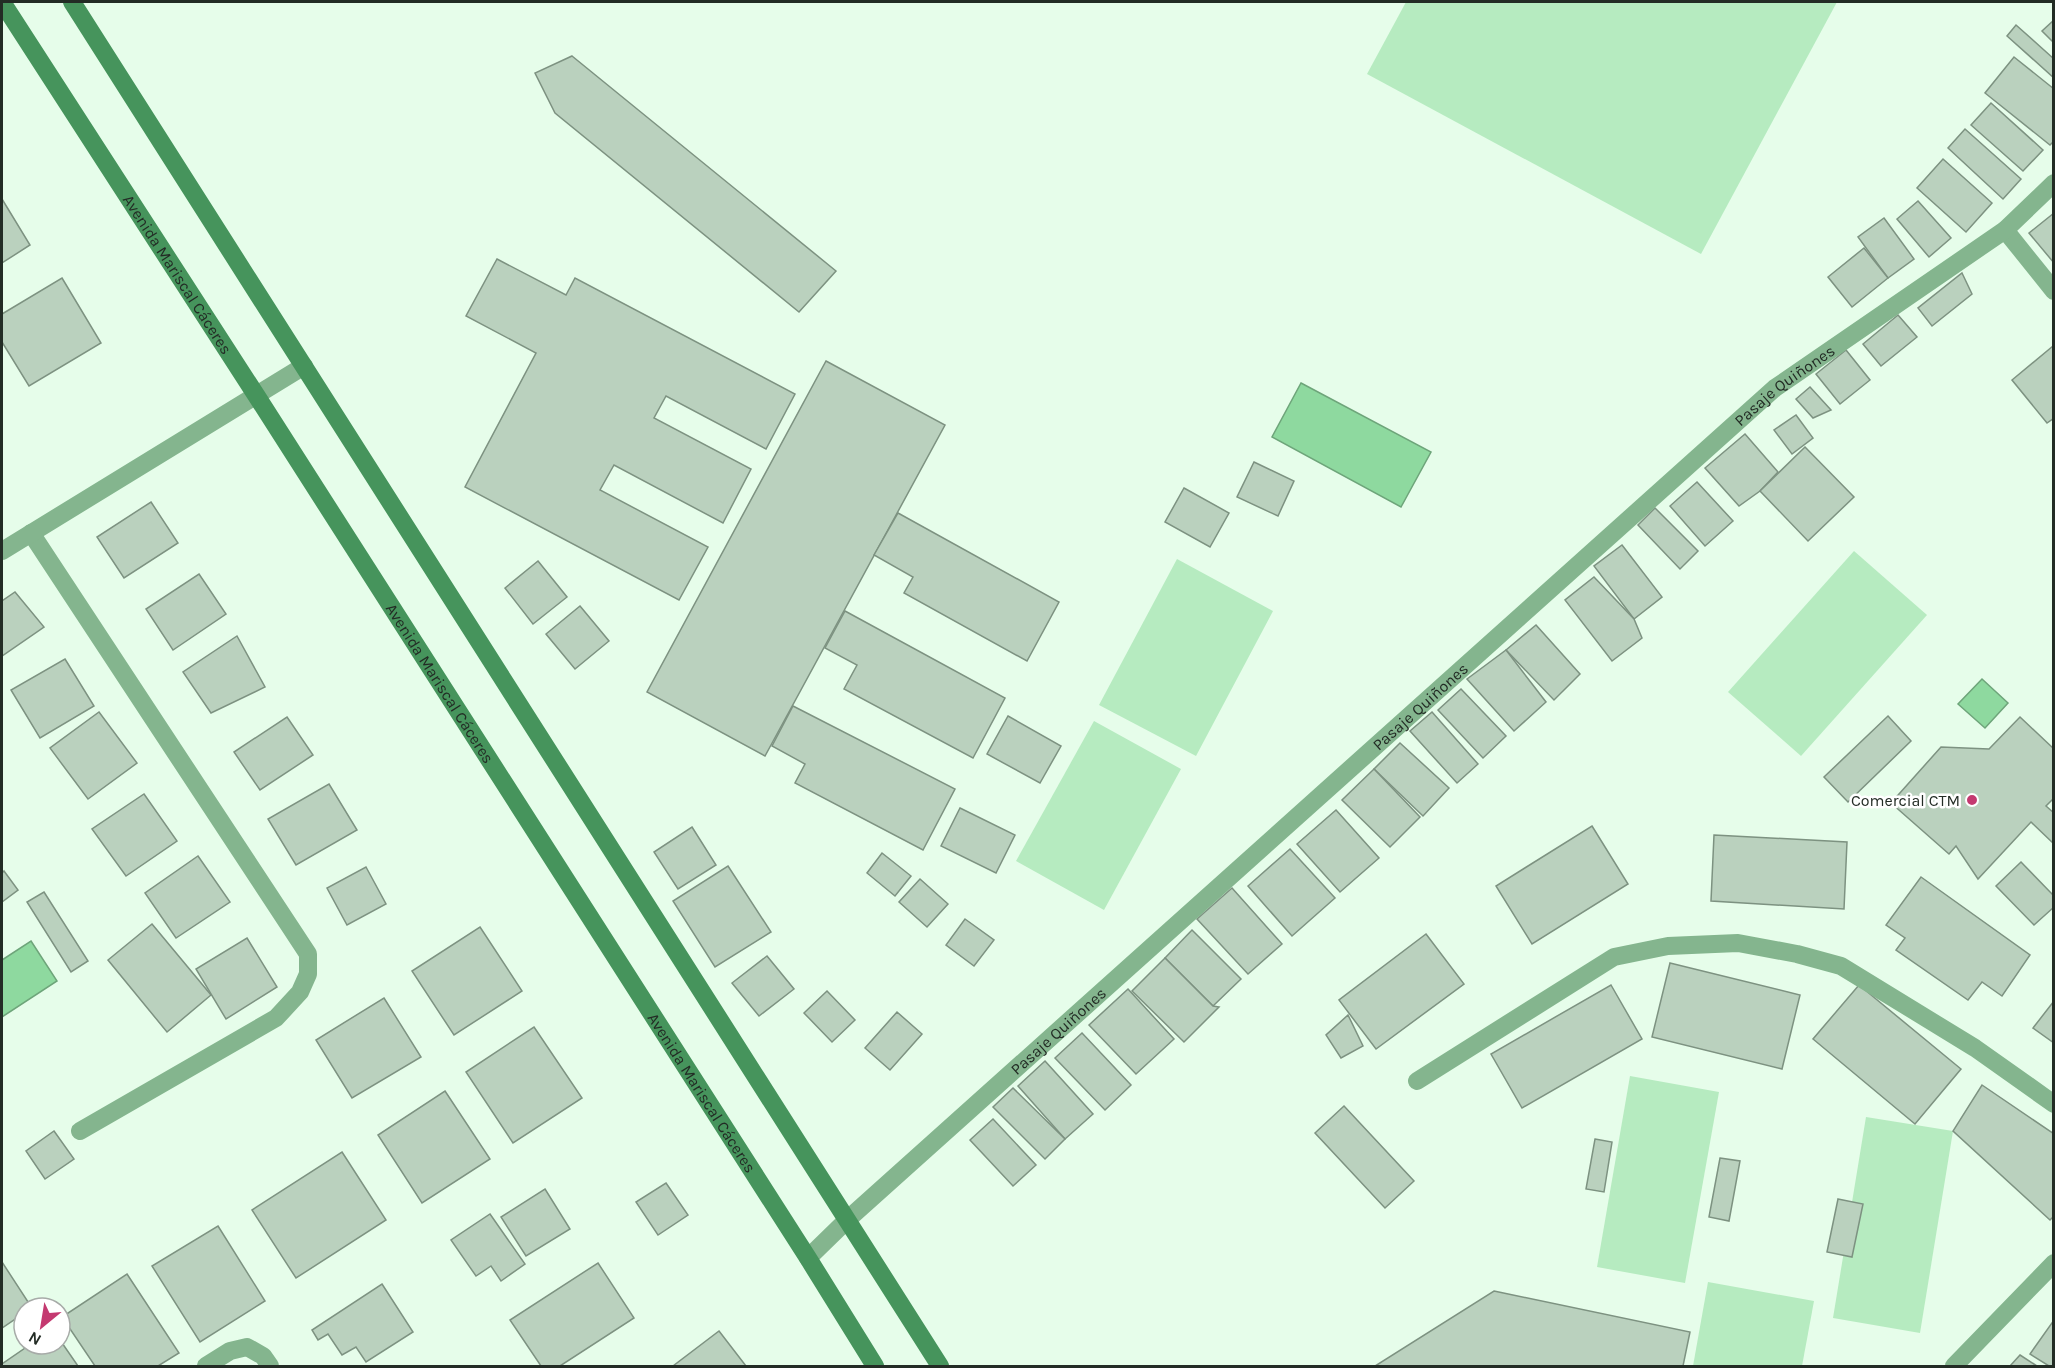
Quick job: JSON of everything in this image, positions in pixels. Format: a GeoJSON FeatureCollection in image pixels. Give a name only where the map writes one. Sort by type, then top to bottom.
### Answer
{"type":"FeatureCollection","features":[{"type":"Feature","properties":{"kind":"main road"},"geometry":{"type":"LineString","coordinates":[[72,2],[940,1366]]}},
{"type":"Feature","properties":{"kind":"main road","name":"Avenida Mariscal Cáceres"},"geometry":{"type":"LineString","coordinates":[[3,3],[256,395],[875,1366]]}},
{"type":"Feature","properties":{"kind":"street","name":"Pasaje Quiñones"},"geometry":{"type":"LineString","coordinates":[[808,1258],[847,1220],[1775,388],[2005,230],[2054,183]]}},
{"type":"Feature","properties":{"kind":"street"},"geometry":{"type":"LineString","coordinates":[[2005,230],[2054,291]]}},
{"type":"Feature","properties":{"kind":"street"},"geometry":{"type":"LineString","coordinates":[[2,551],[304,366]]}},
{"type":"Feature","properties":{"kind":"street"},"geometry":{"type":"LineString","coordinates":[[31,533],[308,954],[308,974],[300,992],[276,1018],[81,1131]]}},
{"type":"Feature","properties":{"kind":"street"},"geometry":{"type":"LineString","coordinates":[[1417,1081],[1614,957],[1668,946],[1738,943],[1797,954],[1841,966],[1976,1048],[2054,1104]]}},
{"type":"Feature","properties":{"kind":"street"},"geometry":{"type":"LineString","coordinates":[[1954,1366],[2054,1263]]}},
{"type":"Feature","properties":{"kind":"street"},"geometry":{"type":"LineString","coordinates":[[206,1366],[230,1352],[247,1347],[263,1356],[270,1366]]}},
{"type":"Feature","properties":{"kind":"shaded area"},"geometry":{"type":"Polygon","coordinates":[[[1406,2],[1837,2],[1701,254],[1367,74],[1406,2]]]}},
{"type":"Feature","properties":{"kind":"shaded area"},"geometry":{"type":"Polygon","coordinates":[[[1301,383],[1431,452],[1401,507],[1272,437],[1301,383]]]}},
{"type":"Feature","properties":{"kind":"shaded area"},"geometry":{"type":"Polygon","coordinates":[[[1854,551],[1927,615],[1801,756],[1728,692],[1854,551]]]}},
{"type":"Feature","properties":{"kind":"shaded area"},"geometry":{"type":"Polygon","coordinates":[[[1177,559],[1273,611],[1196,756],[1099,705],[1177,559]]]}},
{"type":"Feature","properties":{"kind":"shaded area"},"geometry":{"type":"Polygon","coordinates":[[[1982,679],[2008,703],[1985,728],[1958,704],[1982,679]]]}},
{"type":"Feature","properties":{"kind":"shaded area"},"geometry":{"type":"Polygon","coordinates":[[[1094,721],[1181,769],[1104,910],[1016,861],[1094,721]]]}},
{"type":"Feature","properties":{"kind":"shaded area"},"geometry":{"type":"Polygon","coordinates":[[[31,941],[57,981],[2,1017],[2,960],[31,941]]]}},
{"type":"Feature","properties":{"kind":"shaded area"},"geometry":{"type":"Polygon","coordinates":[[[1630,1076],[1719,1092],[1685,1283],[1597,1267],[1630,1076]]]}},
{"type":"Feature","properties":{"kind":"shaded area"},"geometry":{"type":"Polygon","coordinates":[[[1866,1117],[1953,1131],[1920,1333],[1833,1318],[1866,1117]]]}},
{"type":"Feature","properties":{"kind":"shaded area"},"geometry":{"type":"Polygon","coordinates":[[[1708,1282],[1814,1301],[1802,1366],[1693,1366],[1708,1282]]]}},
{"type":"Feature","properties":{"kind":"building"},"geometry":{"type":"Polygon","coordinates":[[[2054,20],[2054,43],[2042,31],[2054,20]]]}},
{"type":"Feature","properties":{"kind":"building"},"geometry":{"type":"Polygon","coordinates":[[[2016,25],[2054,59],[2054,78],[2007,36],[2016,25]]]}},
{"type":"Feature","properties":{"kind":"building"},"geometry":{"type":"Polygon","coordinates":[[[572,56],[836,271],[799,312],[555,113],[535,73],[572,56]]]}},
{"type":"Feature","properties":{"kind":"building"},"geometry":{"type":"Polygon","coordinates":[[[2014,57],[2054,89],[2054,141],[2050,145],[1985,93],[2014,57]]]}},
{"type":"Feature","properties":{"kind":"building"},"geometry":{"type":"Polygon","coordinates":[[[1991,103],[2043,150],[2023,171],[1971,125],[1991,103]]]}},
{"type":"Feature","properties":{"kind":"building"},"geometry":{"type":"Polygon","coordinates":[[[1965,129],[2021,179],[2003,199],[1948,148],[1965,129]]]}},
{"type":"Feature","properties":{"kind":"building"},"geometry":{"type":"Polygon","coordinates":[[[1943,159],[1992,203],[1966,232],[1917,188],[1943,159]]]}},
{"type":"Feature","properties":{"kind":"building"},"geometry":{"type":"Polygon","coordinates":[[[2,199],[30,245],[2,263],[2,199]]]}},
{"type":"Feature","properties":{"kind":"building"},"geometry":{"type":"Polygon","coordinates":[[[1918,201],[1951,238],[1929,257],[1897,219],[1918,201]]]}},
{"type":"Feature","properties":{"kind":"building"},"geometry":{"type":"Polygon","coordinates":[[[2054,213],[2054,263],[2029,233],[2054,213]]]}},
{"type":"Feature","properties":{"kind":"building"},"geometry":{"type":"Polygon","coordinates":[[[1884,218],[1914,259],[1888,278],[1858,237],[1884,218]]]}},
{"type":"Feature","properties":{"kind":"building"},"geometry":{"type":"Polygon","coordinates":[[[1864,248],[1888,278],[1852,307],[1828,277],[1864,248]]]}},
{"type":"Feature","properties":{"kind":"building"},"geometry":{"type":"Polygon","coordinates":[[[497,259],[566,295],[575,278],[795,394],[766,449],[666,396],[654,418],[751,469],[723,523],[614,465],[600,490],[708,547],[679,600],[465,487],[536,353],[466,316],[497,259]]]}},
{"type":"Feature","properties":{"kind":"building"},"geometry":{"type":"Polygon","coordinates":[[[1962,273],[1972,294],[1932,326],[1918,308],[1962,273]]]}},
{"type":"Feature","properties":{"kind":"building"},"geometry":{"type":"Polygon","coordinates":[[[62,278],[101,343],[29,386],[2,342],[2,314],[62,278]]]}},
{"type":"Feature","properties":{"kind":"building"},"geometry":{"type":"Polygon","coordinates":[[[1898,315],[1917,337],[1881,366],[1863,344],[1898,315]]]}},
{"type":"Feature","properties":{"kind":"building"},"geometry":{"type":"Polygon","coordinates":[[[2053,346],[2054,418],[2047,423],[2012,380],[2053,346]]]}},
{"type":"Feature","properties":{"kind":"building"},"geometry":{"type":"Polygon","coordinates":[[[1846,350],[1870,380],[1840,404],[1816,374],[1846,350]]]}},
{"type":"Feature","properties":{"kind":"building"},"geometry":{"type":"Polygon","coordinates":[[[826,361],[945,425],[765,756],[647,692],[826,361]]]}},
{"type":"Feature","properties":{"kind":"building"},"geometry":{"type":"Polygon","coordinates":[[[1810,387],[1831,410],[1813,418],[1796,399],[1810,387]]]}},
{"type":"Feature","properties":{"kind":"building"},"geometry":{"type":"Polygon","coordinates":[[[1796,415],[1813,438],[1792,454],[1774,430],[1796,415]]]}},
{"type":"Feature","properties":{"kind":"building"},"geometry":{"type":"Polygon","coordinates":[[[1745,434],[1778,472],[1760,491],[1739,506],[1705,468],[1745,434]]]}},
{"type":"Feature","properties":{"kind":"building"},"geometry":{"type":"Polygon","coordinates":[[[1805,447],[1854,497],[1808,541],[1760,491],[1805,447]]]}},
{"type":"Feature","properties":{"kind":"building"},"geometry":{"type":"Polygon","coordinates":[[[1254,462],[1294,481],[1278,516],[1237,497],[1254,462]]]}},
{"type":"Feature","properties":{"kind":"building"},"geometry":{"type":"Polygon","coordinates":[[[1697,482],[1733,521],[1705,546],[1670,506],[1697,482]]]}},
{"type":"Feature","properties":{"kind":"building"},"geometry":{"type":"Polygon","coordinates":[[[1184,488],[1229,513],[1210,547],[1165,522],[1184,488]]]}},
{"type":"Feature","properties":{"kind":"building"},"geometry":{"type":"Polygon","coordinates":[[[151,502],[178,543],[124,578],[97,537],[151,502]]]}},
{"type":"Feature","properties":{"kind":"building"},"geometry":{"type":"Polygon","coordinates":[[[1655,508],[1698,551],[1680,569],[1638,525],[1655,508]]]}},
{"type":"Feature","properties":{"kind":"building"},"geometry":{"type":"Polygon","coordinates":[[[898,513],[1059,602],[1027,661],[904,593],[913,577],[874,555],[898,513]]]}},
{"type":"Feature","properties":{"kind":"building"},"geometry":{"type":"Polygon","coordinates":[[[1622,545],[1662,597],[1634,619],[1594,566],[1622,545]]]}},
{"type":"Feature","properties":{"kind":"building"},"geometry":{"type":"Polygon","coordinates":[[[538,561],[567,597],[533,624],[505,588],[538,561]]]}},
{"type":"Feature","properties":{"kind":"building"},"geometry":{"type":"Polygon","coordinates":[[[199,574],[226,614],[173,650],[146,609],[199,574]]]}},
{"type":"Feature","properties":{"kind":"building"},"geometry":{"type":"Polygon","coordinates":[[[1594,577],[1634,619],[1642,638],[1612,661],[1565,600],[1594,577]]]}},
{"type":"Feature","properties":{"kind":"building"},"geometry":{"type":"Polygon","coordinates":[[[15,592],[44,627],[2,656],[2,601],[15,592]]]}},
{"type":"Feature","properties":{"kind":"building"},"geometry":{"type":"Polygon","coordinates":[[[580,606],[609,641],[575,669],[546,634],[580,606]]]}},
{"type":"Feature","properties":{"kind":"building"},"geometry":{"type":"Polygon","coordinates":[[[845,611],[1005,698],[973,758],[844,689],[857,665],[825,648],[845,611]]]}},
{"type":"Feature","properties":{"kind":"building"},"geometry":{"type":"Polygon","coordinates":[[[1536,625],[1580,674],[1554,700],[1506,650],[1536,625]]]}},
{"type":"Feature","properties":{"kind":"building"},"geometry":{"type":"Polygon","coordinates":[[[237,636],[265,687],[211,713],[183,672],[237,636]]]}},
{"type":"Feature","properties":{"kind":"building"},"geometry":{"type":"Polygon","coordinates":[[[1506,650],[1546,702],[1514,731],[1467,679],[1506,650]]]}},
{"type":"Feature","properties":{"kind":"building"},"geometry":{"type":"Polygon","coordinates":[[[65,659],[94,706],[40,738],[11,690],[65,659]]]}},
{"type":"Feature","properties":{"kind":"building"},"geometry":{"type":"Polygon","coordinates":[[[1461,689],[1506,736],[1483,758],[1438,710],[1461,689]]]}},
{"type":"Feature","properties":{"kind":"building"},"geometry":{"type":"Polygon","coordinates":[[[793,706],[955,789],[923,850],[795,783],[805,764],[772,746],[793,706]]]}},
{"type":"Feature","properties":{"kind":"building"},"geometry":{"type":"Polygon","coordinates":[[[99,712],[137,763],[88,799],[50,748],[99,712]]]}},
{"type":"Feature","properties":{"kind":"building"},"geometry":{"type":"Polygon","coordinates":[[[1432,712],[1478,764],[1457,783],[1410,731],[1432,712]]]}},
{"type":"Feature","properties":{"kind":"building"},"geometry":{"type":"Polygon","coordinates":[[[1008,716],[1061,746],[1040,783],[987,754],[1008,716]]]}},
{"type":"Feature","properties":{"kind":"building"},"geometry":{"type":"Polygon","coordinates":[[[1888,716],[1911,741],[1848,802],[1824,777],[1888,716]]]}},
{"type":"Feature","properties":{"kind":"building"},"geometry":{"type":"Polygon","coordinates":[[[287,717],[313,755],[260,790],[234,752],[287,717]]]}},
{"type":"Feature","properties":{"kind":"building","name":"Comercial CTM"},"geometry":{"type":"Polygon","coordinates":[[[2020,717],[2054,749],[2054,798],[2046,806],[2054,813],[2054,844],[2031,822],[1978,879],[1956,846],[1949,854],[1891,803],[1941,747],[1989,749],[2020,717]]]}},
{"type":"Feature","properties":{"kind":"building"},"geometry":{"type":"Polygon","coordinates":[[[1400,743],[1449,788],[1423,816],[1374,769],[1400,743]]]}},
{"type":"Feature","properties":{"kind":"building"},"geometry":{"type":"Polygon","coordinates":[[[1374,769],[1420,817],[1390,847],[1342,800],[1374,769]]]}},
{"type":"Feature","properties":{"kind":"building"},"geometry":{"type":"Polygon","coordinates":[[[329,784],[357,830],[296,865],[268,819],[329,784]]]}},
{"type":"Feature","properties":{"kind":"building"},"geometry":{"type":"Polygon","coordinates":[[[144,794],[177,841],[126,876],[92,829],[144,794]]]}},
{"type":"Feature","properties":{"kind":"building"},"geometry":{"type":"Polygon","coordinates":[[[960,808],[1015,835],[996,873],[941,846],[960,808]]]}},
{"type":"Feature","properties":{"kind":"building"},"geometry":{"type":"Polygon","coordinates":[[[1336,810],[1379,858],[1340,892],[1297,844],[1336,810]]]}},
{"type":"Feature","properties":{"kind":"building"},"geometry":{"type":"Polygon","coordinates":[[[1592,826],[1628,884],[1532,944],[1496,886],[1592,826]]]}},
{"type":"Feature","properties":{"kind":"building"},"geometry":{"type":"Polygon","coordinates":[[[692,827],[716,865],[678,889],[654,852],[692,827]]]}},
{"type":"Feature","properties":{"kind":"building"},"geometry":{"type":"Polygon","coordinates":[[[1714,835],[1847,842],[1844,909],[1711,901],[1714,835]]]}},
{"type":"Feature","properties":{"kind":"building"},"geometry":{"type":"Polygon","coordinates":[[[1290,849],[1335,898],[1292,936],[1248,886],[1290,849]]]}},
{"type":"Feature","properties":{"kind":"building"},"geometry":{"type":"Polygon","coordinates":[[[882,853],[911,876],[895,896],[867,873],[882,853]]]}},
{"type":"Feature","properties":{"kind":"building"},"geometry":{"type":"Polygon","coordinates":[[[198,856],[230,902],[176,938],[145,893],[198,856]]]}},
{"type":"Feature","properties":{"kind":"building"},"geometry":{"type":"Polygon","coordinates":[[[2021,862],[2054,896],[2054,907],[2034,925],[1996,886],[2021,862]]]}},
{"type":"Feature","properties":{"kind":"building"},"geometry":{"type":"Polygon","coordinates":[[[728,866],[771,932],[715,967],[673,901],[728,866]]]}},
{"type":"Feature","properties":{"kind":"building"},"geometry":{"type":"Polygon","coordinates":[[[366,867],[386,904],[347,925],[327,888],[366,867]]]}},
{"type":"Feature","properties":{"kind":"building"},"geometry":{"type":"Polygon","coordinates":[[[4,871],[18,890],[2,902],[2,873],[4,871]]]}},
{"type":"Feature","properties":{"kind":"building"},"geometry":{"type":"Polygon","coordinates":[[[1921,877],[2030,955],[2002,996],[1982,982],[1968,1000],[1896,950],[1905,938],[1886,925],[1921,877]]]}},
{"type":"Feature","properties":{"kind":"building"},"geometry":{"type":"Polygon","coordinates":[[[920,879],[948,904],[927,927],[899,902],[920,879]]]}},
{"type":"Feature","properties":{"kind":"building"},"geometry":{"type":"Polygon","coordinates":[[[1232,888],[1282,944],[1248,974],[1197,919],[1232,888]]]}},
{"type":"Feature","properties":{"kind":"building"},"geometry":{"type":"Polygon","coordinates":[[[44,892],[88,961],[71,972],[27,902],[44,892]]]}},
{"type":"Feature","properties":{"kind":"building"},"geometry":{"type":"Polygon","coordinates":[[[965,919],[994,940],[974,966],[946,945],[965,919]]]}},
{"type":"Feature","properties":{"kind":"building"},"geometry":{"type":"Polygon","coordinates":[[[152,924],[211,995],[167,1032],[108,960],[152,924]]]}},
{"type":"Feature","properties":{"kind":"building"},"geometry":{"type":"Polygon","coordinates":[[[480,927],[522,991],[454,1035],[412,971],[480,927]]]}},
{"type":"Feature","properties":{"kind":"building"},"geometry":{"type":"Polygon","coordinates":[[[1192,930],[1241,979],[1213,1006],[1165,958],[1192,930]]]}},
{"type":"Feature","properties":{"kind":"building"},"geometry":{"type":"Polygon","coordinates":[[[1426,934],[1464,984],[1376,1049],[1339,1000],[1426,934]]]}},
{"type":"Feature","properties":{"kind":"building"},"geometry":{"type":"Polygon","coordinates":[[[247,938],[277,987],[226,1019],[196,969],[247,938]]]}},
{"type":"Feature","properties":{"kind":"building"},"geometry":{"type":"Polygon","coordinates":[[[767,956],[794,989],[759,1016],[732,983],[767,956]]]}},
{"type":"Feature","properties":{"kind":"building"},"geometry":{"type":"Polygon","coordinates":[[[1165,958],[1213,1006],[1219,1007],[1184,1042],[1132,991],[1165,958]]]}},
{"type":"Feature","properties":{"kind":"building"},"geometry":{"type":"Polygon","coordinates":[[[1670,963],[1800,995],[1782,1069],[1652,1037],[1670,963]]]}},
{"type":"Feature","properties":{"kind":"building"},"geometry":{"type":"Polygon","coordinates":[[[1611,985],[1642,1039],[1522,1108],[1491,1054],[1611,985]]]}},
{"type":"Feature","properties":{"kind":"building"},"geometry":{"type":"Polygon","coordinates":[[[1859,985],[1961,1069],[1915,1124],[1813,1039],[1859,985]]]}},
{"type":"Feature","properties":{"kind":"building"},"geometry":{"type":"Polygon","coordinates":[[[1128,989],[1174,1039],[1136,1074],[1089,1025],[1128,989]]]}},
{"type":"Feature","properties":{"kind":"building"},"geometry":{"type":"Polygon","coordinates":[[[827,991],[855,1020],[832,1042],[804,1013],[827,991]]]}},
{"type":"Feature","properties":{"kind":"building"},"geometry":{"type":"Polygon","coordinates":[[[384,998],[421,1057],[352,1098],[316,1040],[384,998]]]}},
{"type":"Feature","properties":{"kind":"building"},"geometry":{"type":"Polygon","coordinates":[[[2054,1001],[2054,1043],[2033,1028],[2054,1001]]]}},
{"type":"Feature","properties":{"kind":"building"},"geometry":{"type":"Polygon","coordinates":[[[897,1012],[922,1034],[890,1070],[865,1048],[897,1012]]]}},
{"type":"Feature","properties":{"kind":"building"},"geometry":{"type":"Polygon","coordinates":[[[1348,1015],[1363,1046],[1341,1058],[1326,1035],[1348,1015]]]}},
{"type":"Feature","properties":{"kind":"building"},"geometry":{"type":"Polygon","coordinates":[[[534,1027],[582,1098],[513,1143],[466,1072],[534,1027]]]}},
{"type":"Feature","properties":{"kind":"building"},"geometry":{"type":"Polygon","coordinates":[[[1082,1033],[1131,1085],[1105,1110],[1055,1058],[1082,1033]]]}},
{"type":"Feature","properties":{"kind":"building"},"geometry":{"type":"Polygon","coordinates":[[[1045,1061],[1093,1114],[1065,1139],[1018,1086],[1045,1061]]]}},
{"type":"Feature","properties":{"kind":"building"},"geometry":{"type":"Polygon","coordinates":[[[1982,1085],[2054,1134],[2054,1216],[2050,1220],[1953,1131],[1982,1085]]]}},
{"type":"Feature","properties":{"kind":"building"},"geometry":{"type":"Polygon","coordinates":[[[1013,1088],[1065,1139],[1045,1159],[993,1107],[1013,1088]]]}},
{"type":"Feature","properties":{"kind":"building"},"geometry":{"type":"Polygon","coordinates":[[[445,1091],[490,1159],[422,1203],[378,1135],[445,1091]]]}},
{"type":"Feature","properties":{"kind":"building"},"geometry":{"type":"Polygon","coordinates":[[[1344,1106],[1414,1181],[1385,1208],[1315,1133],[1344,1106]]]}},
{"type":"Feature","properties":{"kind":"building"},"geometry":{"type":"Polygon","coordinates":[[[993,1119],[1036,1165],[1013,1186],[970,1140],[993,1119]]]}},
{"type":"Feature","properties":{"kind":"building"},"geometry":{"type":"Polygon","coordinates":[[[54,1131],[74,1159],[45,1179],[26,1151],[54,1131]]]}},
{"type":"Feature","properties":{"kind":"building"},"geometry":{"type":"Polygon","coordinates":[[[1595,1139],[1612,1142],[1604,1192],[1586,1189],[1595,1139]]]}},
{"type":"Feature","properties":{"kind":"building"},"geometry":{"type":"Polygon","coordinates":[[[342,1152],[386,1220],[296,1278],[252,1210],[342,1152]]]}},
{"type":"Feature","properties":{"kind":"building"},"geometry":{"type":"Polygon","coordinates":[[[1720,1158],[1740,1161],[1729,1221],[1709,1217],[1720,1158]]]}},
{"type":"Feature","properties":{"kind":"building"},"geometry":{"type":"Polygon","coordinates":[[[666,1183],[688,1215],[658,1235],[636,1202],[666,1183]]]}},
{"type":"Feature","properties":{"kind":"building"},"geometry":{"type":"Polygon","coordinates":[[[545,1189],[570,1229],[526,1256],[501,1217],[545,1189]]]}},
{"type":"Feature","properties":{"kind":"building"},"geometry":{"type":"Polygon","coordinates":[[[1838,1199],[1863,1204],[1852,1257],[1827,1252],[1838,1199]]]}},
{"type":"Feature","properties":{"kind":"building"},"geometry":{"type":"Polygon","coordinates":[[[490,1214],[525,1264],[501,1281],[491,1266],[476,1276],[451,1240],[490,1214]]]}},
{"type":"Feature","properties":{"kind":"building"},"geometry":{"type":"Polygon","coordinates":[[[218,1226],[265,1301],[200,1342],[152,1266],[218,1226]]]}},
{"type":"Feature","properties":{"kind":"building"},"geometry":{"type":"Polygon","coordinates":[[[2,1262],[24,1296],[12,1296],[12,1321],[2,1328],[2,1262]]]}},
{"type":"Feature","properties":{"kind":"building"},"geometry":{"type":"Polygon","coordinates":[[[598,1263],[634,1318],[560,1366],[541,1366],[510,1320],[598,1263]]]}},
{"type":"Feature","properties":{"kind":"building"},"geometry":{"type":"Polygon","coordinates":[[[127,1274],[179,1353],[158,1366],[95,1366],[72,1332],[72,1310],[127,1274]]]}},
{"type":"Feature","properties":{"kind":"building"},"geometry":{"type":"Polygon","coordinates":[[[382,1284],[413,1332],[366,1362],[356,1347],[342,1355],[328,1334],[318,1340],[312,1330],[382,1284]]]}},
{"type":"Feature","properties":{"kind":"building"},"geometry":{"type":"Polygon","coordinates":[[[1494,1291],[1690,1332],[1683,1366],[1375,1366],[1494,1291]]]}},
{"type":"Feature","properties":{"kind":"building"},"geometry":{"type":"Polygon","coordinates":[[[2054,1320],[2054,1366],[2049,1366],[2030,1354],[2054,1320]]]}},
{"type":"Feature","properties":{"kind":"building"},"geometry":{"type":"Polygon","coordinates":[[[719,1331],[746,1366],[673,1366],[719,1331]]]}},
{"type":"Feature","properties":{"kind":"building"},"geometry":{"type":"Polygon","coordinates":[[[2020,1355],[2037,1366],[2010,1366],[2020,1355]]]}},
{"type":"Feature","properties":{"kind":"building"},"geometry":{"type":"Polygon","coordinates":[[[14,1356],[71,1356],[78,1366],[2,1366],[14,1356]]]}},
{"type":"Feature","properties":{"kind":"place","name":"Comercial CTM"},"geometry":{"type":"Point","coordinates":[1972,800]}}]}
